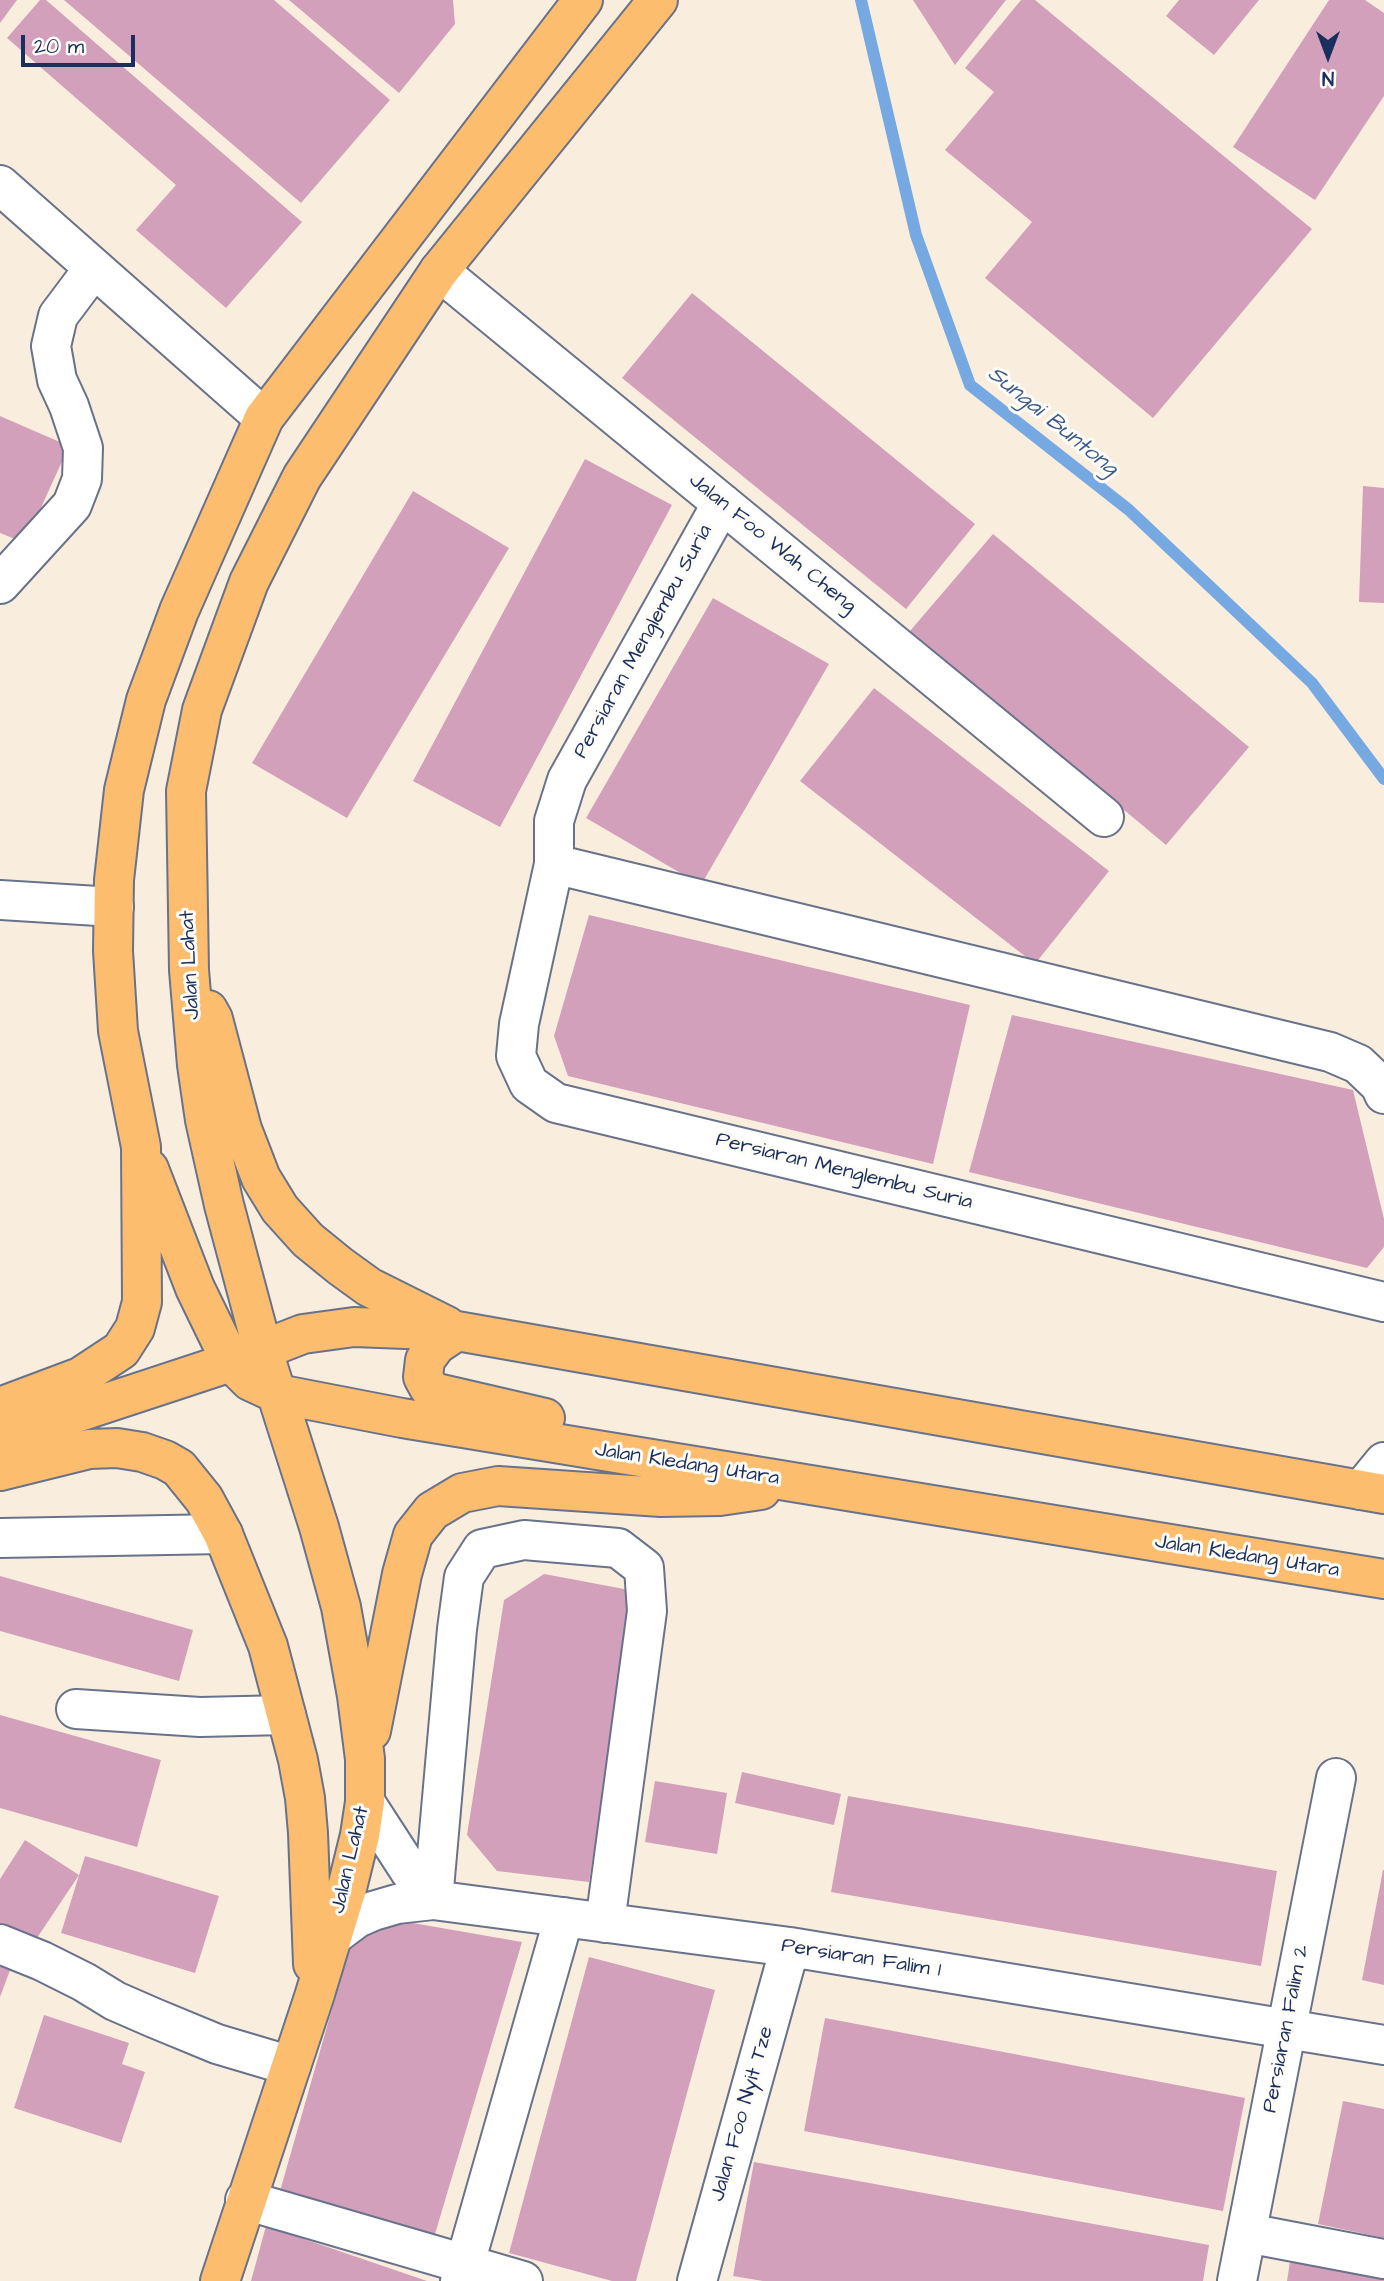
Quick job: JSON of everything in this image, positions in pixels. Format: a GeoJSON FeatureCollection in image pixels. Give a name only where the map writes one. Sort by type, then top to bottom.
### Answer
{"type":"FeatureCollection","features":[{"type":"Feature","properties":{"kind":"main road"},"geometry":{"type":"LineString","coordinates":[[247,1356],[195,1288],[141,1147],[118,1031],[113,951],[114,880],[124,790],[146,701],[179,611],[264,418],[583,0]]}},
{"type":"Feature","properties":{"kind":"main road","name":"Jalan Lahat"},"geometry":{"type":"LineString","coordinates":[[220,2281],[332,1936],[360,1835],[365,1802],[365,1759],[341,1606],[319,1527],[278,1394],[247,1356],[224,1205],[205,1120],[197,1065],[190,970],[186,791],[202,710],[249,582],[302,477],[439,271],[658,0]]}},
{"type":"Feature","properties":{"kind":"main road"},"geometry":{"type":"LineString","coordinates":[[190,970],[213,1019],[242,1129],[261,1178],[280,1209],[308,1240],[369,1287],[457,1331]]}},
{"type":"Feature","properties":{"kind":"main road"},"geometry":{"type":"LineString","coordinates":[[0,1407],[80,1377],[121,1350],[135,1328],[142,1302],[141,1147]]}},
{"type":"Feature","properties":{"kind":"main road"},"geometry":{"type":"LineString","coordinates":[[0,1438],[247,1356],[303,1334],[354,1327],[457,1331],[1376,1482]]}},
{"type":"Feature","properties":{"kind":"main road"},"geometry":{"type":"LineString","coordinates":[[457,1331],[436,1345],[425,1360],[423,1377],[429,1388],[437,1393],[563,1422],[599,1434],[656,1460]]}},
{"type":"Feature","properties":{"kind":"main road","name":"Jalan Kledang Utara"},"geometry":{"type":"LineString","coordinates":[[278,1394],[402,1418],[1384,1579]]}},
{"type":"Feature","properties":{"kind":"main road"},"geometry":{"type":"LineString","coordinates":[[0,1471],[89,1449],[117,1448],[142,1452],[179,1468],[204,1499],[223,1534],[268,1646],[305,1798],[314,1997]]}},
{"type":"Feature","properties":{"kind":"main road"},"geometry":{"type":"LineString","coordinates":[[365,1759],[402,1574],[413,1535],[432,1511],[462,1493],[498,1486],[661,1497],[720,1496],[801,1484]]}},
{"type":"Feature","properties":{"kind":"street"},"geometry":{"type":"LineString","coordinates":[[0,185],[264,418]]}},
{"type":"Feature","properties":{"kind":"street"},"geometry":{"type":"LineString","coordinates":[[0,584],[72,505],[82,479],[83,448],[57,380],[51,346],[58,316],[94,268]]}},
{"type":"Feature","properties":{"kind":"street","name":"Jalan Foo Wah Cheng"},"geometry":{"type":"LineString","coordinates":[[439,271],[1104,817]]}},
{"type":"Feature","properties":{"kind":"street","name":"Persiaran Menglembu Suria"},"geometry":{"type":"LineString","coordinates":[[722,503],[566,780],[554,821],[554,864],[519,1024],[516,1056],[529,1084],[556,1103],[1384,1302]]}},
{"type":"Feature","properties":{"kind":"street"},"geometry":{"type":"LineString","coordinates":[[554,864],[1330,1052],[1358,1064],[1380,1085],[1384,1094]]}},
{"type":"Feature","properties":{"kind":"street"},"geometry":{"type":"LineString","coordinates":[[0,901],[114,907]]}},
{"type":"Feature","properties":{"kind":"street"},"geometry":{"type":"LineString","coordinates":[[0,1538],[223,1534]]}},
{"type":"Feature","properties":{"kind":"street"},"geometry":{"type":"LineString","coordinates":[[433,1900],[464,1577],[482,1549],[524,1540],[618,1548],[644,1568],[647,1611],[605,1923]]}},
{"type":"Feature","properties":{"kind":"street"},"geometry":{"type":"LineString","coordinates":[[76,1709],[200,1717],[286,1715]]}},
{"type":"Feature","properties":{"kind":"street","name":"Persiaran Falim 2"},"geometry":{"type":"LineString","coordinates":[[1237,2281],[1336,1778]]}},
{"type":"Feature","properties":{"kind":"street"},"geometry":{"type":"LineString","coordinates":[[365,1802],[411,1873],[433,1900]]}},
{"type":"Feature","properties":{"kind":"street","name":"Persiaran Falim 1"},"geometry":{"type":"LineString","coordinates":[[332,1936],[357,1918],[373,1911],[397,1904],[433,1900],[790,1947],[1384,2045]]}},
{"type":"Feature","properties":{"kind":"street"},"geometry":{"type":"LineString","coordinates":[[462,2273],[564,1917]]}},
{"type":"Feature","properties":{"kind":"street"},"geometry":{"type":"LineString","coordinates":[[0,1944],[63,1972],[115,2001],[217,2044],[290,2066]]}},
{"type":"Feature","properties":{"kind":"street","name":"Jalan Foo Nyit Tze"},"geometry":{"type":"LineString","coordinates":[[696,2281],[790,1947]]}},
{"type":"Feature","properties":{"kind":"street"},"geometry":{"type":"LineString","coordinates":[[245,2200],[462,2273],[523,2281]]}},
{"type":"Feature","properties":{"kind":"street"},"geometry":{"type":"LineString","coordinates":[[1247,2232],[1384,2259]]}},
{"type":"Feature","properties":{"kind":"building"},"geometry":{"type":"Polygon","coordinates":[[[0,0],[17,0],[0,23],[0,0]]]}},
{"type":"Feature","properties":{"kind":"building"},"geometry":{"type":"Polygon","coordinates":[[[40,0],[46,0],[302,222],[226,308],[136,230],[176,185],[7,38],[40,0]]]}},
{"type":"Feature","properties":{"kind":"building"},"geometry":{"type":"Polygon","coordinates":[[[64,0],[274,0],[390,100],[301,203],[64,0]]]}},
{"type":"Feature","properties":{"kind":"building"},"geometry":{"type":"Polygon","coordinates":[[[289,0],[453,0],[455,24],[399,93],[289,0]]]}},
{"type":"Feature","properties":{"kind":"building"},"geometry":{"type":"Polygon","coordinates":[[[913,0],[1006,0],[955,65],[913,0]]]}},
{"type":"Feature","properties":{"kind":"building"},"geometry":{"type":"Polygon","coordinates":[[[1021,0],[1035,0],[1312,229],[1153,418],[985,278],[1032,222],[945,150],[994,92],[965,68],[1021,0]]]}},
{"type":"Feature","properties":{"kind":"building"},"geometry":{"type":"Polygon","coordinates":[[[1179,0],[1259,0],[1214,55],[1166,16],[1179,0]]]}},
{"type":"Feature","properties":{"kind":"building"},"geometry":{"type":"Polygon","coordinates":[[[1329,0],[1365,0],[1384,13],[1384,96],[1315,200],[1233,147],[1329,0]]]}},
{"type":"Feature","properties":{"kind":"building"},"geometry":{"type":"Polygon","coordinates":[[[692,293],[975,524],[906,609],[622,378],[692,293]]]}},
{"type":"Feature","properties":{"kind":"building"},"geometry":{"type":"Polygon","coordinates":[[[0,416],[69,446],[25,543],[0,533],[0,416]]]}},
{"type":"Feature","properties":{"kind":"building"},"geometry":{"type":"Polygon","coordinates":[[[585,459],[672,505],[500,827],[413,781],[585,459]]]}},
{"type":"Feature","properties":{"kind":"building"},"geometry":{"type":"Polygon","coordinates":[[[1363,486],[1384,488],[1384,603],[1359,602],[1363,486]]]}},
{"type":"Feature","properties":{"kind":"building"},"geometry":{"type":"Polygon","coordinates":[[[413,491],[509,548],[347,818],[252,763],[413,491]]]}},
{"type":"Feature","properties":{"kind":"building"},"geometry":{"type":"Polygon","coordinates":[[[993,534],[1249,747],[1166,845],[910,631],[993,534]]]}},
{"type":"Feature","properties":{"kind":"building"},"geometry":{"type":"Polygon","coordinates":[[[713,598],[829,664],[701,885],[586,818],[713,598]]]}},
{"type":"Feature","properties":{"kind":"building"},"geometry":{"type":"Polygon","coordinates":[[[874,688],[1109,871],[1035,964],[800,781],[874,688]]]}},
{"type":"Feature","properties":{"kind":"building"},"geometry":{"type":"Polygon","coordinates":[[[589,915],[970,1005],[933,1164],[568,1076],[554,1036],[589,915]]]}},
{"type":"Feature","properties":{"kind":"building"},"geometry":{"type":"Polygon","coordinates":[[[1012,1015],[1353,1090],[1384,1219],[1384,1247],[1367,1268],[969,1172],[1012,1015]]]}},
{"type":"Feature","properties":{"kind":"building"},"geometry":{"type":"Polygon","coordinates":[[[544,1574],[635,1591],[589,1882],[497,1871],[467,1835],[504,1600],[544,1574]]]}},
{"type":"Feature","properties":{"kind":"building"},"geometry":{"type":"Polygon","coordinates":[[[0,1576],[193,1630],[179,1681],[0,1631],[0,1576]]]}},
{"type":"Feature","properties":{"kind":"building"},"geometry":{"type":"Polygon","coordinates":[[[0,1715],[161,1760],[137,1847],[0,1808],[0,1715]]]}},
{"type":"Feature","properties":{"kind":"building"},"geometry":{"type":"Polygon","coordinates":[[[742,1772],[841,1794],[834,1825],[735,1803],[742,1772]]]}},
{"type":"Feature","properties":{"kind":"building"},"geometry":{"type":"Polygon","coordinates":[[[655,1781],[727,1793],[717,1854],[645,1842],[655,1781]]]}},
{"type":"Feature","properties":{"kind":"building"},"geometry":{"type":"Polygon","coordinates":[[[848,1796],[1277,1871],[1261,1966],[831,1892],[848,1796]]]}},
{"type":"Feature","properties":{"kind":"building"},"geometry":{"type":"Polygon","coordinates":[[[25,1840],[79,1875],[33,1944],[0,1923],[0,1879],[25,1840]]]}},
{"type":"Feature","properties":{"kind":"building"},"geometry":{"type":"Polygon","coordinates":[[[85,1856],[219,1896],[195,1973],[61,1933],[85,1856]]]}},
{"type":"Feature","properties":{"kind":"building"},"geometry":{"type":"Polygon","coordinates":[[[1384,1870],[1384,1985],[1362,1980],[1384,1870]]]}},
{"type":"Feature","properties":{"kind":"building"},"geometry":{"type":"Polygon","coordinates":[[[384,1918],[522,1942],[435,2234],[280,2191],[352,1939],[384,1918]]]}},
{"type":"Feature","properties":{"kind":"building"},"geometry":{"type":"Polygon","coordinates":[[[589,1957],[715,1990],[636,2281],[612,2281],[509,2253],[589,1957]]]}},
{"type":"Feature","properties":{"kind":"building"},"geometry":{"type":"Polygon","coordinates":[[[0,1961],[12,1965],[0,1997],[0,1961]]]}},
{"type":"Feature","properties":{"kind":"building"},"geometry":{"type":"Polygon","coordinates":[[[44,2015],[129,2043],[122,2064],[145,2072],[121,2143],[14,2108],[44,2015]]]}},
{"type":"Feature","properties":{"kind":"building"},"geometry":{"type":"Polygon","coordinates":[[[825,2018],[1245,2098],[1223,2211],[804,2131],[825,2018]]]}},
{"type":"Feature","properties":{"kind":"building"},"geometry":{"type":"Polygon","coordinates":[[[1343,2101],[1384,2109],[1384,2238],[1318,2224],[1343,2101]]]}},
{"type":"Feature","properties":{"kind":"building"},"geometry":{"type":"Polygon","coordinates":[[[754,2162],[1209,2245],[1203,2281],[763,2281],[733,2276],[754,2162]]]}},
{"type":"Feature","properties":{"kind":"building"},"geometry":{"type":"Polygon","coordinates":[[[266,2226],[427,2281],[251,2281],[266,2226]]]}},
{"type":"Feature","properties":{"kind":"building"},"geometry":{"type":"Polygon","coordinates":[[[1290,2261],[1384,2277],[1384,2281],[1287,2281],[1290,2261]]]}},
{"type":"Feature","properties":{"kind":"waterway","name":"Sungai Buntong"},"geometry":{"type":"LineString","coordinates":[[861,0],[916,235],[970,385],[1129,510],[1312,683],[1384,779]]}}]}
